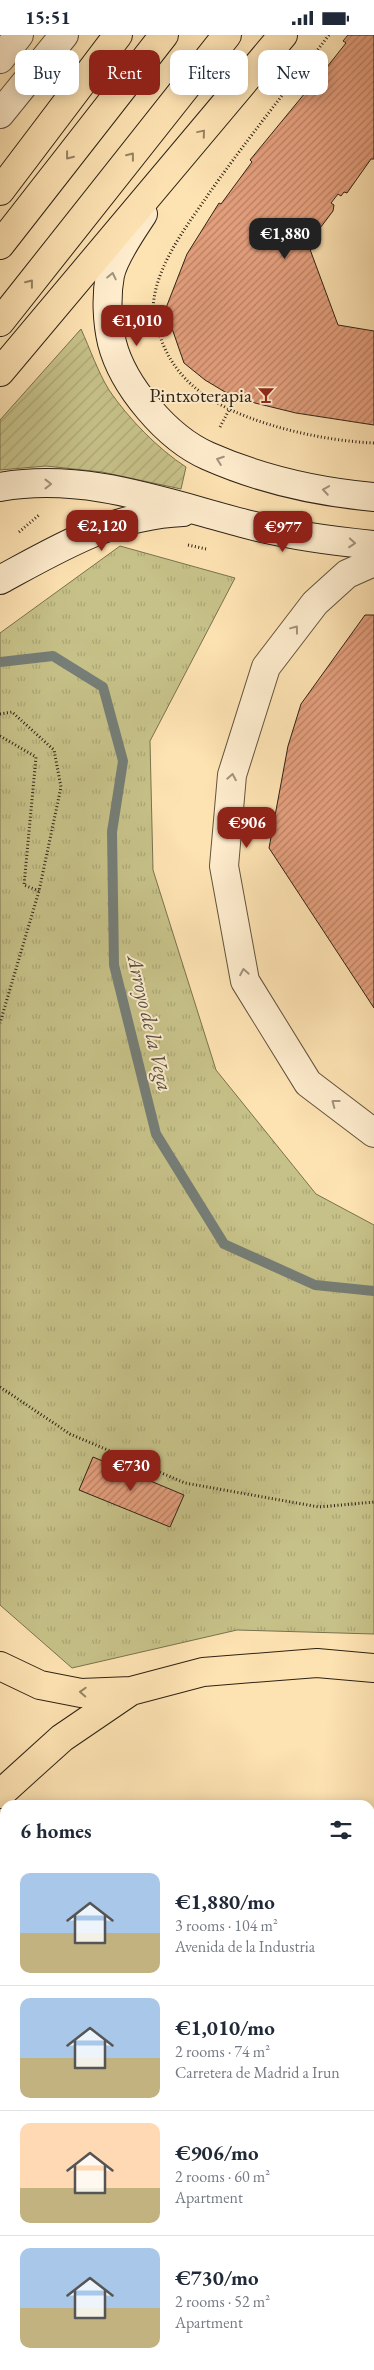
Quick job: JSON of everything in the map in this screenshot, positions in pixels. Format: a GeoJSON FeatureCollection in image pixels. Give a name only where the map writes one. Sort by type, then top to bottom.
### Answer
{"type":"FeatureCollection","features":[{"type":"Feature","properties":{"kind":"main road"},"geometry":{"type":"LineString","coordinates":[[0,191],[118,35]]}},
{"type":"Feature","properties":{"kind":"main road"},"geometry":{"type":"LineString","coordinates":[[0,245],[164,35]]}},
{"type":"Feature","properties":{"kind":"main road"},"geometry":{"type":"LineString","coordinates":[[0,322],[227,35]]}},
{"type":"Feature","properties":{"kind":"main road"},"geometry":{"type":"LineString","coordinates":[[0,372],[284,35]]}},
{"type":"Feature","properties":{"kind":"main road"},"geometry":{"type":"LineString","coordinates":[[0,1666],[40,1685],[81,1693],[131,1691],[203,1672],[318,1663],[374,1668]]}},
{"type":"Feature","properties":{"kind":"main road"},"geometry":{"type":"LineString","coordinates":[[0,1794],[62,1738],[131,1691]]}},
{"type":"Feature","properties":{"kind":"street"},"geometry":{"type":"LineString","coordinates":[[0,59],[19,35]]}},
{"type":"Feature","properties":{"kind":"street"},"geometry":{"type":"LineString","coordinates":[[0,114],[64,35]]}},
{"type":"Feature","properties":{"kind":"street"},"geometry":{"type":"LineString","coordinates":[[171,170],[128,238],[110,274],[108,324],[112,345],[128,379],[146,406],[178,438],[207,455],[304,487],[374,497]]}},
{"type":"Feature","properties":{"kind":"street"},"geometry":{"type":"LineString","coordinates":[[0,487],[18,484],[78,483],[144,495],[249,525],[335,541],[374,545]]}},
{"type":"Feature","properties":{"kind":"street"},"geometry":{"type":"LineString","coordinates":[[0,581],[57,549],[117,522],[159,513],[202,511]]}},
{"type":"Feature","properties":{"kind":"street"},"geometry":{"type":"LineString","coordinates":[[374,562],[347,574],[315,603],[266,667],[232,775],[224,865],[245,981],[308,1083],[374,1133]]}},
{"type":"Feature","properties":{"kind":"path"},"geometry":{"type":"LineString","coordinates":[[329,35],[238,151],[180,237],[159,279],[153,311],[162,343],[176,370],[202,394],[229,410],[297,432],[374,443]]}},
{"type":"Feature","properties":{"kind":"path"},"geometry":{"type":"LineString","coordinates":[[0,714],[12,712],[54,750],[60,787],[39,891],[0,1023]]}},
{"type":"Feature","properties":{"kind":"path"},"geometry":{"type":"LineString","coordinates":[[0,736],[36,757],[24,885],[39,891]]}},
{"type":"Feature","properties":{"kind":"path"},"geometry":{"type":"LineString","coordinates":[[0,1387],[70,1434],[185,1483],[319,1507],[374,1502]]}},
{"type":"Feature","properties":{"kind":"green space"},"geometry":{"type":"Polygon","coordinates":[[[81,329],[101,376],[117,401],[154,442],[186,467],[181,489],[102,472],[46,466],[0,470],[0,420],[81,329]]]}},
{"type":"Feature","properties":{"kind":"green space"},"geometry":{"type":"Polygon","coordinates":[[[120,546],[235,578],[150,741],[153,870],[216,1070],[316,1194],[374,1225],[374,1634],[237,1630],[72,1668],[0,1605],[0,633],[120,546]]]}},
{"type":"Feature","properties":{"kind":"building"},"geometry":{"type":"Polygon","coordinates":[[[348,35],[374,35],[374,159],[371,159],[347,193],[344,192],[341,196],[338,194],[331,203],[334,205],[333,211],[308,244],[338,325],[374,331],[374,425],[296,413],[255,403],[225,392],[205,380],[184,363],[167,314],[164,313],[187,254],[219,203],[221,204],[252,162],[250,160],[303,95],[328,95],[328,66],[346,43],[343,41],[348,35]]]}},
{"type":"Feature","properties":{"kind":"building"},"geometry":{"type":"Polygon","coordinates":[[[365,615],[374,615],[374,1008],[269,848],[288,746],[301,704],[365,615]]]}},
{"type":"Feature","properties":{"kind":"building"},"geometry":{"type":"Polygon","coordinates":[[[93,1457],[184,1495],[170,1527],[79,1490],[93,1457]]]}},
{"type":"Feature","properties":{"kind":"waterway","name":"Arroyo de la Vega"},"geometry":{"type":"LineString","coordinates":[[0,662],[53,656],[103,687],[123,761],[112,832],[114,965],[156,1134],[224,1244],[315,1285],[374,1291]]}},
{"type":"Feature","properties":{"kind":"place","name":"Pintxoterapia"},"geometry":{"type":"Point","coordinates":[266,395]}}]}
